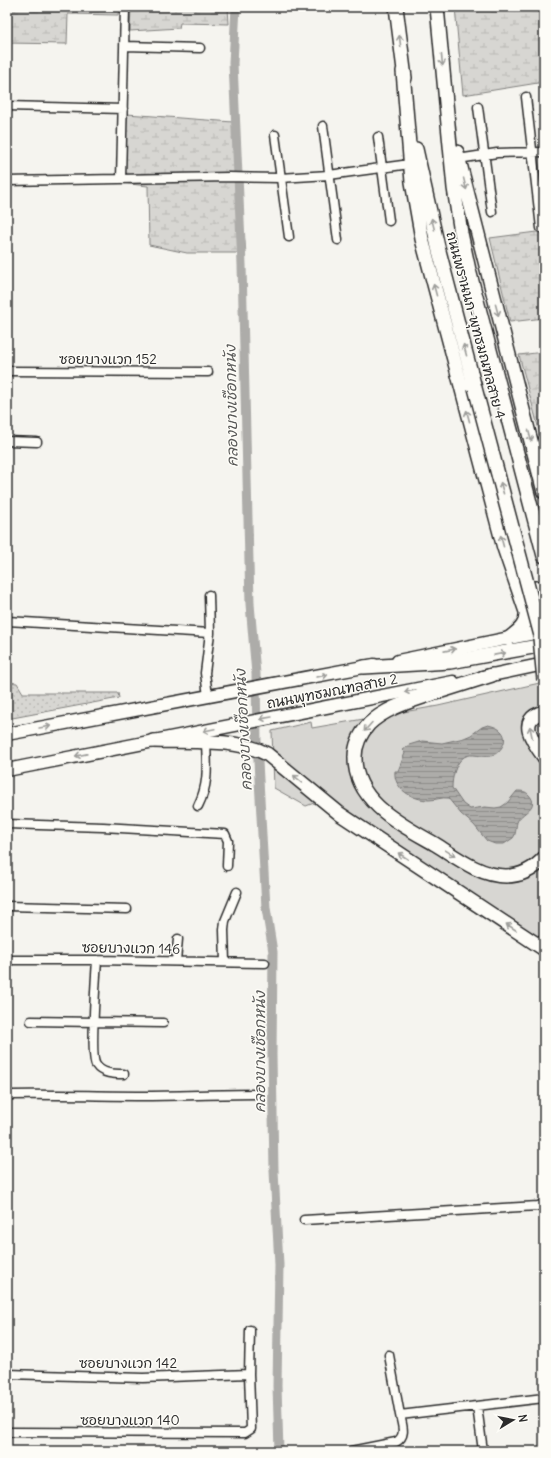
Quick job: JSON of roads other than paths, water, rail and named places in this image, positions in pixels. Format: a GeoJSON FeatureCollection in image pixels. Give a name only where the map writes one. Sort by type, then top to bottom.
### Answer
{"type":"FeatureCollection","features":[{"type":"Feature","properties":{"kind":"main road","name":"ถนนพรานนก-พุทธมณฑลสาย 4"},"geometry":{"type":"LineString","coordinates":[[396,7],[413,130],[427,201],[475,388],[542,630],[544,646]]}},
{"type":"Feature","properties":{"kind":"main road","name":"ถนนพรานนก-พุทธมณฑลสาย 4"},"geometry":{"type":"LineString","coordinates":[[437,7],[452,173],[459,226],[469,270],[544,556]]}},
{"type":"Feature","properties":{"kind":"main road"},"geometry":{"type":"LineString","coordinates":[[404,71],[414,202],[425,252],[508,563],[525,608],[525,623]]}},
{"type":"Feature","properties":{"kind":"main road"},"geometry":{"type":"LineString","coordinates":[[447,105],[458,159],[544,492]]}},
{"type":"Feature","properties":{"kind":"main road"},"geometry":{"type":"LineString","coordinates":[[508,563],[525,584],[534,588],[544,588]]}},
{"type":"Feature","properties":{"kind":"main road"},"geometry":{"type":"LineString","coordinates":[[508,639],[521,629],[525,623],[535,616],[544,613]]}},
{"type":"Feature","properties":{"kind":"main road"},"geometry":{"type":"LineString","coordinates":[[542,630],[544,680]]}},
{"type":"Feature","properties":{"kind":"main road","name":"ถนนพุทธมณฑลสาย 2"},"geometry":{"type":"LineString","coordinates":[[7,734],[284,683],[508,639],[542,630]]}},
{"type":"Feature","properties":{"kind":"main road"},"geometry":{"type":"LineString","coordinates":[[364,667],[450,662],[544,646]]}},
{"type":"Feature","properties":{"kind":"main road","name":"ถนนพุทธมณฑลสาย 2"},"geometry":{"type":"LineString","coordinates":[[7,770],[544,664]]}},
{"type":"Feature","properties":{"kind":"main road"},"geometry":{"type":"LineString","coordinates":[[492,674],[398,706],[378,718],[361,734],[357,744],[355,764],[357,774],[367,795],[382,810],[410,830],[468,864],[488,873],[506,876],[516,875],[532,868],[544,858]]}},
{"type":"Feature","properties":{"kind":"main road"},"geometry":{"type":"LineString","coordinates":[[544,712],[533,716],[529,728],[533,741],[544,757]]}},
{"type":"Feature","properties":{"kind":"main road"},"geometry":{"type":"LineString","coordinates":[[153,741],[244,746],[267,754],[344,816],[544,949]]}},
{"type":"Feature","properties":{"kind":"street"},"geometry":{"type":"LineString","coordinates":[[121,179],[125,7]]}},
{"type":"Feature","properties":{"kind":"street"},"geometry":{"type":"LineString","coordinates":[[125,46],[200,48]]}},
{"type":"Feature","properties":{"kind":"street"},"geometry":{"type":"LineString","coordinates":[[526,97],[541,228]]}},
{"type":"Feature","properties":{"kind":"street"},"geometry":{"type":"LineString","coordinates":[[7,106],[123,109]]}},
{"type":"Feature","properties":{"kind":"street"},"geometry":{"type":"LineString","coordinates":[[478,107],[492,212]]}},
{"type":"Feature","properties":{"kind":"street"},"geometry":{"type":"LineString","coordinates":[[323,126],[338,240]]}},
{"type":"Feature","properties":{"kind":"street"},"geometry":{"type":"LineString","coordinates":[[275,135],[289,237]]}},
{"type":"Feature","properties":{"kind":"street"},"geometry":{"type":"LineString","coordinates":[[378,137],[389,221]]}},
{"type":"Feature","properties":{"kind":"street"},"geometry":{"type":"LineString","coordinates":[[458,159],[485,155],[544,152]]}},
{"type":"Feature","properties":{"kind":"street"},"geometry":{"type":"LineString","coordinates":[[7,181],[236,177],[280,178],[329,175],[410,164]]}},
{"type":"Feature","properties":{"kind":"street","name":"ซอยบางแวก 152"},"geometry":{"type":"LineString","coordinates":[[7,371],[208,372]]}},
{"type":"Feature","properties":{"kind":"street"},"geometry":{"type":"LineString","coordinates":[[7,441],[37,442]]}},
{"type":"Feature","properties":{"kind":"street"},"geometry":{"type":"LineString","coordinates":[[208,696],[205,673],[210,633],[209,595]]}},
{"type":"Feature","properties":{"kind":"street"},"geometry":{"type":"LineString","coordinates":[[7,621],[210,633]]}},
{"type":"Feature","properties":{"kind":"street"},"geometry":{"type":"LineString","coordinates":[[198,806],[203,796],[207,775],[206,743]]}},
{"type":"Feature","properties":{"kind":"street"},"geometry":{"type":"LineString","coordinates":[[7,824],[225,834],[228,841],[227,866]]}},
{"type":"Feature","properties":{"kind":"street"},"geometry":{"type":"LineString","coordinates":[[225,962],[224,921],[237,892]]}},
{"type":"Feature","properties":{"kind":"street"},"geometry":{"type":"LineString","coordinates":[[7,906],[128,909]]}},
{"type":"Feature","properties":{"kind":"street"},"geometry":{"type":"LineString","coordinates":[[176,962],[178,939]]}},
{"type":"Feature","properties":{"kind":"street","name":"ซอยบางแวก 146"},"geometry":{"type":"LineString","coordinates":[[7,960],[265,963]]}},
{"type":"Feature","properties":{"kind":"street"},"geometry":{"type":"LineString","coordinates":[[97,960],[93,1055],[96,1064],[102,1070],[111,1074],[124,1074]]}},
{"type":"Feature","properties":{"kind":"street"},"geometry":{"type":"LineString","coordinates":[[31,1021],[163,1023]]}},
{"type":"Feature","properties":{"kind":"street"},"geometry":{"type":"LineString","coordinates":[[7,1095],[141,1096],[254,1094]]}},
{"type":"Feature","properties":{"kind":"street"},"geometry":{"type":"LineString","coordinates":[[304,1220],[538,1206],[544,1204]]}},
{"type":"Feature","properties":{"kind":"street"},"geometry":{"type":"LineString","coordinates":[[249,1374],[250,1330]]}},
{"type":"Feature","properties":{"kind":"street"},"geometry":{"type":"LineString","coordinates":[[351,1451],[396,1442],[403,1436],[389,1355]]}},
{"type":"Feature","properties":{"kind":"street","name":"ซอยบางแวก 142"},"geometry":{"type":"LineString","coordinates":[[7,1374],[143,1378],[249,1374]]}},
{"type":"Feature","properties":{"kind":"street","name":"ซอยบางแวก 140"},"geometry":{"type":"LineString","coordinates":[[7,1432],[245,1433],[251,1429],[249,1374]]}},
{"type":"Feature","properties":{"kind":"street"},"geometry":{"type":"LineString","coordinates":[[400,1414],[544,1398]]}},
{"type":"Feature","properties":{"kind":"street"},"geometry":{"type":"LineString","coordinates":[[477,1406],[483,1451]]}},
{"type":"Feature","properties":{"kind":"waterway","name":"คลองบางเชือกหนัง"},"geometry":{"type":"LineString","coordinates":[[236,7],[233,63],[242,265],[250,604],[256,674],[257,743],[266,908],[273,952],[272,1055],[274,1171],[279,1265],[277,1386],[279,1451]]}}]}
